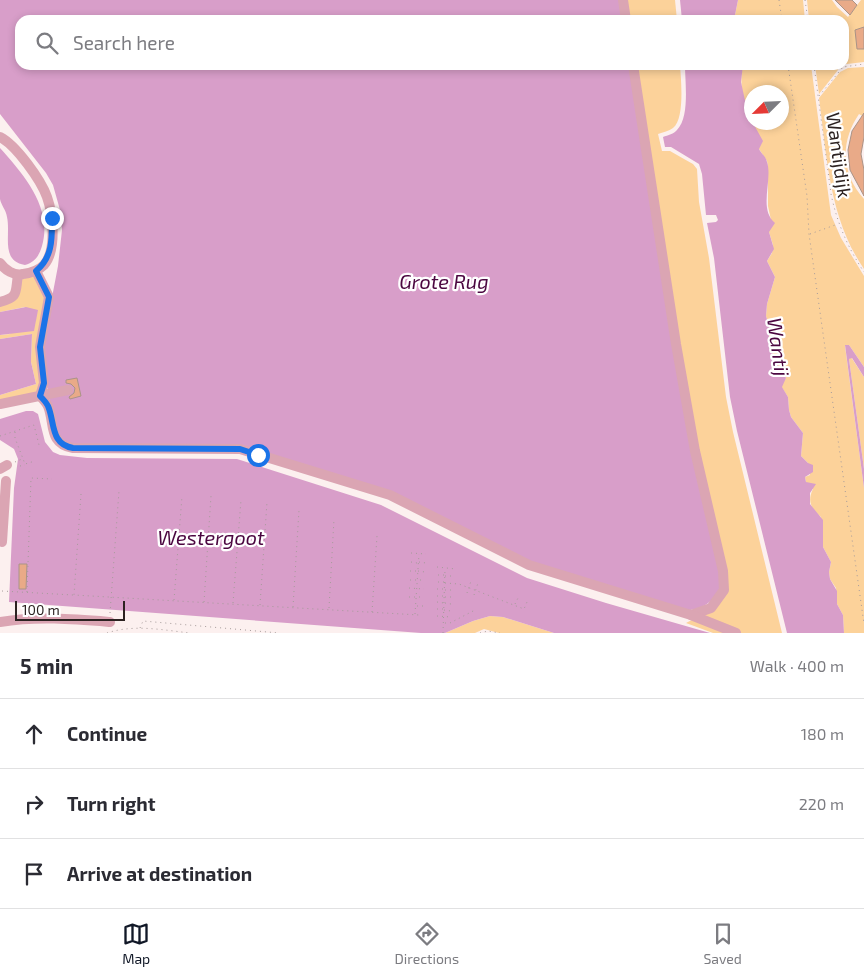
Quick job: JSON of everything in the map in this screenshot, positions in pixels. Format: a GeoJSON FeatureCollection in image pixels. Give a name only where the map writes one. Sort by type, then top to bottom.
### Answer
{"type":"FeatureCollection","features":[{"type":"Feature","properties":{"kind":"lane"},"geometry":{"type":"LineString","coordinates":[[623,0],[625,15]]}},
{"type":"Feature","properties":{"kind":"lane"},"geometry":{"type":"LineString","coordinates":[[634,70],[676,344],[695,451],[723,571],[724,590],[711,608],[691,615]]}},
{"type":"Feature","properties":{"kind":"lane"},"geometry":{"type":"LineString","coordinates":[[0,137],[7,140],[31,170],[47,196],[52,218],[52,238],[45,264],[36,271],[18,275],[0,263]]}},
{"type":"Feature","properties":{"kind":"lane"},"geometry":{"type":"LineString","coordinates":[[36,271],[49,297],[40,347],[44,383],[40,396]]}},
{"type":"Feature","properties":{"kind":"lane"},"geometry":{"type":"LineString","coordinates":[[0,302],[12,299],[15,296],[18,275]]}},
{"type":"Feature","properties":{"kind":"lane"},"geometry":{"type":"LineString","coordinates":[[0,404],[68,390]]}},
{"type":"Feature","properties":{"kind":"lane"},"geometry":{"type":"LineString","coordinates":[[40,396],[48,405],[52,428],[57,439],[69,448],[240,449],[390,494],[529,565],[691,615],[736,633]]}},
{"type":"Feature","properties":{"kind":"lane"},"geometry":{"type":"LineString","coordinates":[[2,542],[6,481]]}},
{"type":"Feature","properties":{"kind":"lane"},"geometry":{"type":"LineString","coordinates":[[0,622],[22,618],[110,618]]}},
{"type":"Feature","properties":{"kind":"path"},"geometry":{"type":"LineString","coordinates":[[779,0],[781,15]]}},
{"type":"Feature","properties":{"kind":"path"},"geometry":{"type":"LineString","coordinates":[[805,0],[807,15]]}},
{"type":"Feature","properties":{"kind":"path"},"geometry":{"type":"LineString","coordinates":[[849,66],[864,64]]}},
{"type":"Feature","properties":{"kind":"path"},"geometry":{"type":"LineString","coordinates":[[789,70],[807,196],[809,234],[864,624]]}},
{"type":"Feature","properties":{"kind":"path","name":"Wantijdijk"},"geometry":{"type":"LineString","coordinates":[[815,70],[831,194],[838,224],[864,272]]}},
{"type":"Feature","properties":{"kind":"path"},"geometry":{"type":"LineString","coordinates":[[818,97],[840,70]]}},
{"type":"Feature","properties":{"kind":"path"},"geometry":{"type":"LineString","coordinates":[[809,234],[838,224]]}},
{"type":"Feature","properties":{"kind":"path"},"geometry":{"type":"LineString","coordinates":[[0,436],[35,425],[40,445]]}},
{"type":"Feature","properties":{"kind":"path"},"geometry":{"type":"LineString","coordinates":[[15,431],[25,464]]}},
{"type":"Feature","properties":{"kind":"path"},"geometry":{"type":"LineString","coordinates":[[20,466],[35,461]]}},
{"type":"Feature","properties":{"kind":"path"},"geometry":{"type":"LineString","coordinates":[[27,592],[31,478],[52,479]]}},
{"type":"Feature","properties":{"kind":"path"},"geometry":{"type":"LineString","coordinates":[[110,618],[119,491]]}},
{"type":"Feature","properties":{"kind":"path"},"geometry":{"type":"LineString","coordinates":[[74,595],[81,494]]}},
{"type":"Feature","properties":{"kind":"path"},"geometry":{"type":"LineString","coordinates":[[174,601],[182,496]]}},
{"type":"Feature","properties":{"kind":"path"},"geometry":{"type":"LineString","coordinates":[[204,602],[212,496]]}},
{"type":"Feature","properties":{"kind":"path"},"geometry":{"type":"LineString","coordinates":[[233,604],[240,500]]}},
{"type":"Feature","properties":{"kind":"path"},"geometry":{"type":"LineString","coordinates":[[260,606],[267,502]]}},
{"type":"Feature","properties":{"kind":"path"},"geometry":{"type":"LineString","coordinates":[[293,608],[299,510]]}},
{"type":"Feature","properties":{"kind":"path"},"geometry":{"type":"LineString","coordinates":[[329,610],[334,519]]}},
{"type":"Feature","properties":{"kind":"path"},"geometry":{"type":"LineString","coordinates":[[372,612],[377,536]]}},
{"type":"Feature","properties":{"kind":"path"},"geometry":{"type":"LineString","coordinates":[[411,553],[426,554]]}},
{"type":"Feature","properties":{"kind":"path"},"geometry":{"type":"LineString","coordinates":[[415,615],[419,554]]}},
{"type":"Feature","properties":{"kind":"path"},"geometry":{"type":"LineString","coordinates":[[411,562],[426,563]]}},
{"type":"Feature","properties":{"kind":"path"},"geometry":{"type":"LineString","coordinates":[[437,567],[456,570]]}},
{"type":"Feature","properties":{"kind":"path"},"geometry":{"type":"LineString","coordinates":[[443,633],[446,569]]}},
{"type":"Feature","properties":{"kind":"path"},"geometry":{"type":"LineString","coordinates":[[410,571],[425,572]]}},
{"type":"Feature","properties":{"kind":"path"},"geometry":{"type":"LineString","coordinates":[[438,575],[452,576]]}},
{"type":"Feature","properties":{"kind":"path"},"geometry":{"type":"LineString","coordinates":[[410,580],[425,580]]}},
{"type":"Feature","properties":{"kind":"path"},"geometry":{"type":"LineString","coordinates":[[467,593],[471,581]]}},
{"type":"Feature","properties":{"kind":"path"},"geometry":{"type":"LineString","coordinates":[[438,582],[461,585],[524,609],[527,602]]}},
{"type":"Feature","properties":{"kind":"path"},"geometry":{"type":"LineString","coordinates":[[474,596],[478,583]]}},
{"type":"Feature","properties":{"kind":"path"},"geometry":{"type":"LineString","coordinates":[[459,590],[461,585]]}},
{"type":"Feature","properties":{"kind":"path"},"geometry":{"type":"LineString","coordinates":[[410,588],[424,589]]}},
{"type":"Feature","properties":{"kind":"path"},"geometry":{"type":"LineString","coordinates":[[438,589],[452,590]]}},
{"type":"Feature","properties":{"kind":"path"},"geometry":{"type":"LineString","coordinates":[[2,591],[419,615]]}},
{"type":"Feature","properties":{"kind":"path"},"geometry":{"type":"LineString","coordinates":[[480,598],[482,593]]}},
{"type":"Feature","properties":{"kind":"path"},"geometry":{"type":"LineString","coordinates":[[437,596],[451,597]]}},
{"type":"Feature","properties":{"kind":"path"},"geometry":{"type":"LineString","coordinates":[[487,600],[489,596]]}},
{"type":"Feature","properties":{"kind":"path"},"geometry":{"type":"LineString","coordinates":[[409,597],[424,598]]}},
{"type":"Feature","properties":{"kind":"path"},"geometry":{"type":"LineString","coordinates":[[492,603],[494,597]]}},
{"type":"Feature","properties":{"kind":"path"},"geometry":{"type":"LineString","coordinates":[[515,605],[518,598]]}},
{"type":"Feature","properties":{"kind":"path"},"geometry":{"type":"LineString","coordinates":[[497,604],[499,599]]}},
{"type":"Feature","properties":{"kind":"path"},"geometry":{"type":"LineString","coordinates":[[502,606],[504,601]]}},
{"type":"Feature","properties":{"kind":"path"},"geometry":{"type":"LineString","coordinates":[[437,602],[451,604]]}},
{"type":"Feature","properties":{"kind":"path"},"geometry":{"type":"LineString","coordinates":[[416,606],[423,606]]}},
{"type":"Feature","properties":{"kind":"path"},"geometry":{"type":"LineString","coordinates":[[437,609],[451,611]]}},
{"type":"Feature","properties":{"kind":"path"},"geometry":{"type":"LineString","coordinates":[[444,623],[450,623],[475,610]]}},
{"type":"Feature","properties":{"kind":"path"},"geometry":{"type":"LineString","coordinates":[[437,616],[451,617]]}},
{"type":"Feature","properties":{"kind":"path"},"geometry":{"type":"LineString","coordinates":[[140,628],[143,621],[279,633]]}},
{"type":"Feature","properties":{"kind":"path"},"geometry":{"type":"LineString","coordinates":[[107,633],[120,628],[190,633]]}},
{"type":"Feature","properties":{"kind":"path"},"geometry":{"type":"LineString","coordinates":[[480,633],[488,631],[500,633]]}},
{"type":"Feature","properties":{"kind":"shaded area"},"geometry":{"type":"Polygon","coordinates":[[[624,0],[675,0],[676,15],[627,15],[624,0]]]}},
{"type":"Feature","properties":{"kind":"shaded area"},"geometry":{"type":"Polygon","coordinates":[[[738,0],[803,0],[804,15],[735,15],[738,0]]]}},
{"type":"Feature","properties":{"kind":"shaded area"},"geometry":{"type":"Polygon","coordinates":[[[807,0],[832,0],[846,15],[808,15],[807,0]]]}},
{"type":"Feature","properties":{"kind":"shaded area"},"geometry":{"type":"Polygon","coordinates":[[[861,0],[864,0],[864,62],[849,64],[849,16],[861,0]]]}},
{"type":"Feature","properties":{"kind":"shaded area"},"geometry":{"type":"Polygon","coordinates":[[[864,67],[864,117],[859,114],[853,125],[846,146],[846,157],[851,179],[864,199],[864,269],[852,249],[836,208],[831,187],[819,98],[840,72],[849,70],[849,68],[864,67]]]}},
{"type":"Feature","properties":{"kind":"shaded area"},"geometry":{"type":"Polygon","coordinates":[[[635,70],[680,70],[681,108],[677,123],[668,131],[658,134],[662,151],[670,151],[693,164],[697,169],[699,202],[709,258],[726,397],[782,633],[713,633],[686,623],[711,610],[694,429],[635,70]]]}},
{"type":"Feature","properties":{"kind":"shaded area"},"geometry":{"type":"Polygon","coordinates":[[[742,70],[812,70],[831,215],[841,238],[864,276],[864,367],[849,345],[845,346],[864,488],[864,633],[844,633],[843,615],[837,604],[836,588],[830,579],[831,562],[823,547],[821,517],[811,504],[810,497],[813,489],[806,482],[805,477],[810,475],[808,463],[801,456],[803,433],[791,417],[788,397],[781,386],[786,378],[777,367],[770,348],[770,329],[766,316],[767,304],[775,277],[767,261],[772,253],[773,245],[769,232],[771,220],[768,206],[768,167],[767,161],[759,149],[755,130],[789,130],[789,85],[744,85],[744,98],[742,92],[742,70]]]}},
{"type":"Feature","properties":{"kind":"shaded area"},"geometry":{"type":"Polygon","coordinates":[[[816,70],[838,70],[819,94],[816,70]]]}},
{"type":"Feature","properties":{"kind":"shaded area"},"geometry":{"type":"Polygon","coordinates":[[[36,274],[47,296],[41,392],[0,402],[0,395],[36,384],[31,362],[32,334],[0,339],[0,335],[10,334],[25,307],[0,312],[0,305],[20,280],[36,274]]]}},
{"type":"Feature","properties":{"kind":"shaded area"},"geometry":{"type":"Polygon","coordinates":[[[851,357],[864,377],[864,469],[849,359],[851,357]]]}},
{"type":"Feature","properties":{"kind":"shaded area"},"geometry":{"type":"Polygon","coordinates":[[[490,616],[503,617],[554,633],[499,633],[484,629],[475,633],[445,633],[490,616]]]}},
{"type":"Feature","properties":{"kind":"water","name":"Grote Rug"},"geometry":{"type":"Polygon","coordinates":[[[0,0],[622,0],[624,15],[15,15],[15,70],[632,70],[657,234],[722,571],[721,586],[718,593],[703,606],[688,610],[543,568],[403,499],[252,449],[67,445],[54,428],[43,359],[45,334],[58,266],[62,230],[60,210],[53,185],[46,173],[0,114],[0,0]]]}},
{"type":"Feature","properties":{"kind":"water"},"geometry":{"type":"Polygon","coordinates":[[[680,0],[738,0],[735,15],[682,15],[680,0]]]}},
{"type":"Feature","properties":{"kind":"water"},"geometry":{"type":"Polygon","coordinates":[[[685,70],[742,70],[741,82],[744,96],[744,130],[757,130],[763,141],[759,149],[766,160],[768,169],[767,210],[775,223],[769,232],[774,249],[767,261],[775,277],[767,304],[766,316],[770,329],[769,337],[774,359],[786,378],[782,387],[788,397],[791,417],[803,433],[801,456],[813,465],[813,472],[805,477],[806,482],[816,484],[810,493],[810,504],[823,520],[823,547],[831,562],[830,579],[837,591],[837,604],[843,615],[844,633],[787,633],[730,397],[714,258],[707,223],[718,220],[716,215],[706,215],[702,174],[699,164],[671,147],[665,147],[663,137],[676,131],[684,117],[685,70]]]}},
{"type":"Feature","properties":{"kind":"water"},"geometry":{"type":"Polygon","coordinates":[[[0,148],[27,181],[40,205],[43,218],[44,232],[41,250],[34,260],[25,265],[17,263],[9,253],[7,217],[0,199],[0,148]]]}},
{"type":"Feature","properties":{"kind":"water"},"geometry":{"type":"Polygon","coordinates":[[[26,307],[38,310],[34,331],[0,335],[0,312],[26,307]]]}},
{"type":"Feature","properties":{"kind":"water"},"geometry":{"type":"Polygon","coordinates":[[[32,334],[31,362],[36,384],[0,395],[0,339],[32,334]]]}},
{"type":"Feature","properties":{"kind":"water"},"geometry":{"type":"Polygon","coordinates":[[[845,345],[849,345],[864,367],[864,377],[852,358],[849,359],[864,469],[864,488],[845,345]]]}},
{"type":"Feature","properties":{"kind":"water","name":"Westergoot"},"geometry":{"type":"Polygon","coordinates":[[[26,411],[33,411],[38,414],[45,442],[53,452],[60,455],[87,458],[237,459],[381,505],[527,578],[710,633],[554,633],[503,617],[490,616],[445,633],[421,633],[9,602],[14,488],[18,459],[14,449],[0,440],[0,419],[26,411]]]}},
{"type":"Feature","properties":{"kind":"building"},"geometry":{"type":"Polygon","coordinates":[[[835,0],[852,0],[857,5],[850,15],[835,0]]]}},
{"type":"Feature","properties":{"kind":"building"},"geometry":{"type":"Polygon","coordinates":[[[864,27],[864,49],[857,49],[855,30],[864,27]]]}},
{"type":"Feature","properties":{"kind":"building"},"geometry":{"type":"Polygon","coordinates":[[[864,113],[864,137],[861,154],[864,170],[864,196],[850,170],[848,150],[852,131],[864,113]]]}},
{"type":"Feature","properties":{"kind":"building"},"geometry":{"type":"Polygon","coordinates":[[[77,378],[81,396],[70,399],[69,397],[74,393],[75,388],[71,384],[66,383],[66,380],[77,378]]]}},
{"type":"Feature","properties":{"kind":"building"},"geometry":{"type":"Polygon","coordinates":[[[19,564],[27,564],[26,589],[19,589],[19,564]]]}},
{"type":"Feature","properties":{"kind":"route"},"geometry":{"type":"LineString","coordinates":[[52,218],[52,238],[49,252],[45,264],[36,271],[49,297],[40,347],[44,383],[40,396],[48,405],[54,432],[59,442],[69,448],[240,449],[258,455]]}},
{"type":"Feature","properties":{"kind":"water label","name":"Wantij"},"geometry":{"type":"Point","coordinates":[778,347]}}]}
